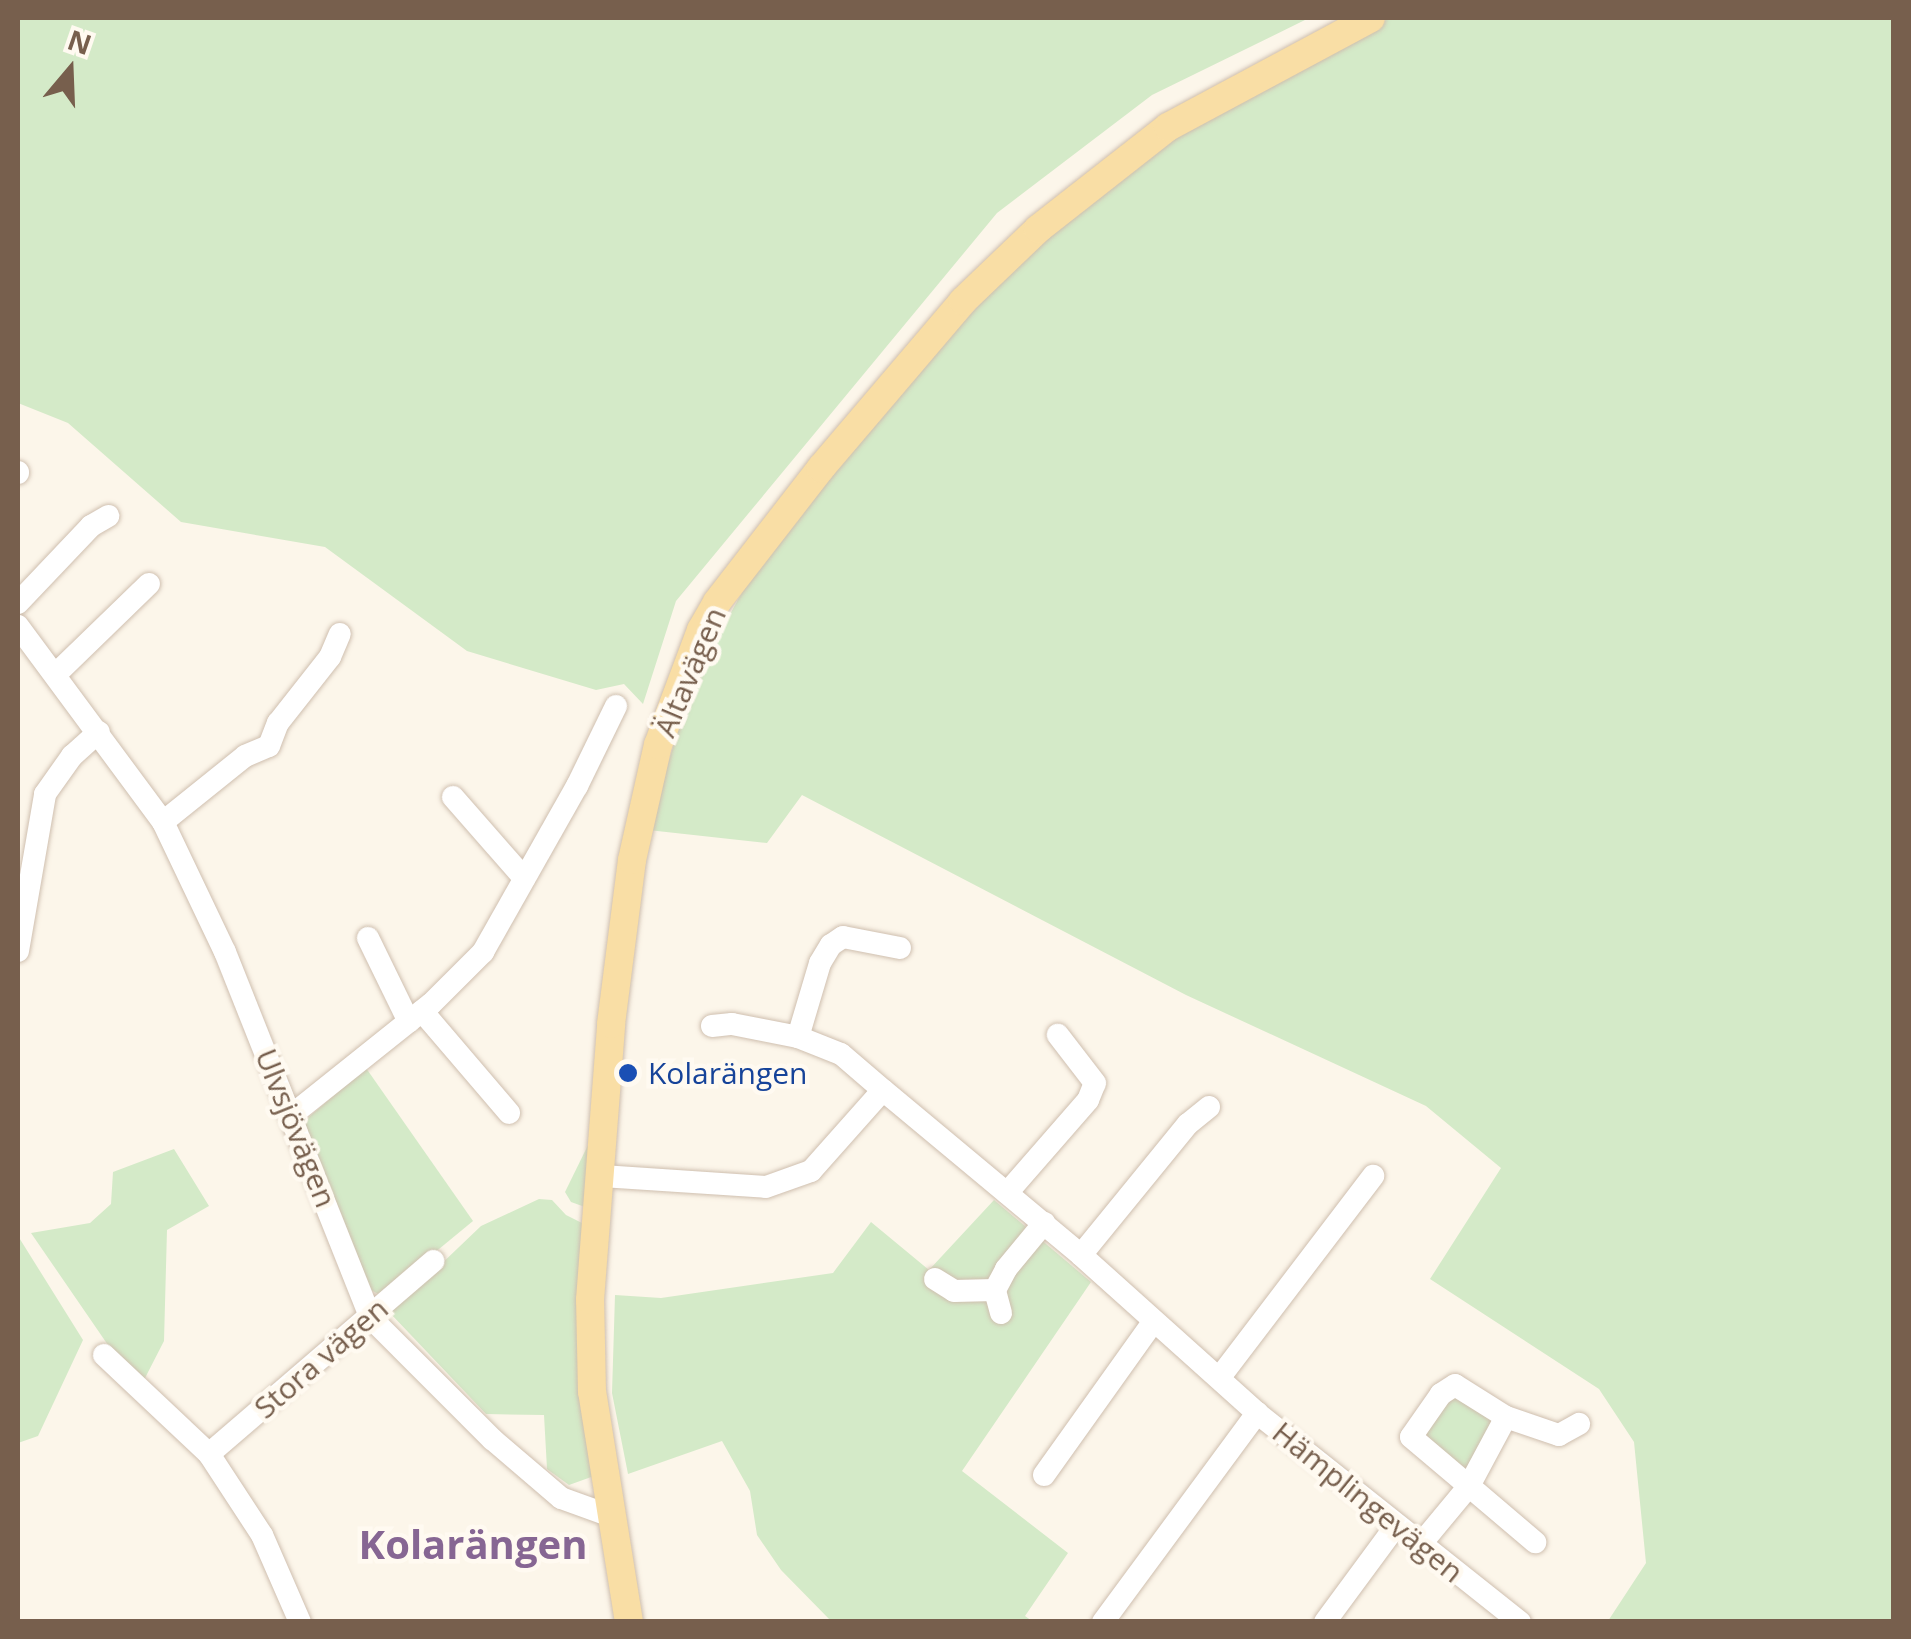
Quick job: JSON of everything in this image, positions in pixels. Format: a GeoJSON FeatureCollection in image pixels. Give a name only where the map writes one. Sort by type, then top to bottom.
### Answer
{"type":"FeatureCollection","features":[{"type":"Feature","properties":{"kind":"main road","name":"Ältavägen"},"geometry":{"type":"LineString","coordinates":[[630,1622],[608,1515],[592,1392],[590,1300],[611,1024],[632,860],[658,745],[683,675],[717,602],[821,468],[963,301],[1038,229],[1168,126],[1371,18]]}},
{"type":"Feature","properties":{"kind":"street"},"geometry":{"type":"LineString","coordinates":[[18,603],[91,526],[108,516]]}},
{"type":"Feature","properties":{"kind":"street"},"geometry":{"type":"LineString","coordinates":[[57,673],[149,584]]}},
{"type":"Feature","properties":{"kind":"street","name":"Ulvsjövägen"},"geometry":{"type":"LineString","coordinates":[[18,626],[57,673],[163,822],[225,952],[370,1317],[492,1438],[562,1498],[608,1515]]}},
{"type":"Feature","properties":{"kind":"street"},"geometry":{"type":"LineString","coordinates":[[163,822],[245,756],[269,746],[278,723],[330,657],[340,634]]}},
{"type":"Feature","properties":{"kind":"street"},"geometry":{"type":"LineString","coordinates":[[18,663],[37,649]]}},
{"type":"Feature","properties":{"kind":"street"},"geometry":{"type":"LineString","coordinates":[[292,1114],[416,1016],[483,952],[616,706]]}},
{"type":"Feature","properties":{"kind":"street"},"geometry":{"type":"LineString","coordinates":[[18,950],[45,794],[72,756],[99,732]]}},
{"type":"Feature","properties":{"kind":"street"},"geometry":{"type":"LineString","coordinates":[[453,797],[524,878]]}},
{"type":"Feature","properties":{"kind":"street"},"geometry":{"type":"LineString","coordinates":[[368,938],[416,1016],[509,1113]]}},
{"type":"Feature","properties":{"kind":"street"},"geometry":{"type":"LineString","coordinates":[[798,1037],[820,962],[831,945],[843,938],[900,948]]}},
{"type":"Feature","properties":{"kind":"street","name":"Hämplingevägen"},"geometry":{"type":"LineString","coordinates":[[712,1026],[732,1024],[798,1037],[841,1054],[1081,1255],[1258,1413],[1520,1622]]}},
{"type":"Feature","properties":{"kind":"street"},"geometry":{"type":"LineString","coordinates":[[1007,1193],[1088,1100],[1096,1083],[1058,1035]]}},
{"type":"Feature","properties":{"kind":"street"},"geometry":{"type":"LineString","coordinates":[[602,1176],[766,1187],[811,1170],[883,1090]]}},
{"type":"Feature","properties":{"kind":"street"},"geometry":{"type":"LineString","coordinates":[[1081,1255],[1188,1124],[1210,1106]]}},
{"type":"Feature","properties":{"kind":"street"},"geometry":{"type":"LineString","coordinates":[[1220,1377],[1373,1176]]}},
{"type":"Feature","properties":{"kind":"street"},"geometry":{"type":"LineString","coordinates":[[936,1279],[954,1291],[998,1302],[1006,1269],[1044,1224]]}},
{"type":"Feature","properties":{"kind":"street","name":"Stora vägen"},"geometry":{"type":"LineString","coordinates":[[209,1454],[432,1261]]}},
{"type":"Feature","properties":{"kind":"street"},"geometry":{"type":"LineString","coordinates":[[1044,1476],[1154,1321]]}},
{"type":"Feature","properties":{"kind":"street"},"geometry":{"type":"LineString","coordinates":[[104,1355],[209,1454],[262,1534],[300,1622]]}},
{"type":"Feature","properties":{"kind":"street"},"geometry":{"type":"LineString","coordinates":[[1535,1542],[1411,1437],[1441,1394],[1455,1384],[1506,1417],[1559,1434],[1579,1424]]}},
{"type":"Feature","properties":{"kind":"street"},"geometry":{"type":"LineString","coordinates":[[1104,1622],[1258,1413]]}},
{"type":"Feature","properties":{"kind":"street"},"geometry":{"type":"LineString","coordinates":[[1420,1546],[1469,1486],[1506,1417]]}},
{"type":"Feature","properties":{"kind":"street"},"geometry":{"type":"LineString","coordinates":[[1324,1622],[1395,1526]]}},
{"type":"Feature","properties":{"kind":"green space"},"geometry":{"type":"Polygon","coordinates":[[[18,18],[1309,18],[1152,95],[997,213],[676,601],[643,704],[624,684],[596,690],[467,651],[325,547],[181,522],[68,423],[18,403],[18,18]]]}},
{"type":"Feature","properties":{"kind":"green space"},"geometry":{"type":"Polygon","coordinates":[[[1390,18],[1893,18],[1893,1621],[1608,1621],[1646,1563],[1634,1442],[1599,1389],[1430,1279],[1501,1168],[1426,1106],[1186,995],[802,795],[767,843],[648,830],[680,724],[707,656],[745,587],[902,386],[1060,220],[1168,134],[1390,18]]]}},
{"type":"Feature","properties":{"kind":"green space"},"geometry":{"type":"Polygon","coordinates":[[[366,1068],[473,1221],[382,1296],[369,1289],[303,1122],[366,1068]]]}},
{"type":"Feature","properties":{"kind":"green space"},"geometry":{"type":"Polygon","coordinates":[[[591,1139],[585,1207],[571,1202],[565,1192],[591,1139]]]}},
{"type":"Feature","properties":{"kind":"green space"},"geometry":{"type":"Polygon","coordinates":[[[174,1149],[209,1206],[167,1230],[164,1341],[144,1380],[110,1348],[31,1233],[90,1223],[111,1204],[113,1172],[174,1149]]]}},
{"type":"Feature","properties":{"kind":"green space"},"geometry":{"type":"Polygon","coordinates":[[[539,1199],[552,1200],[566,1215],[584,1224],[594,1476],[569,1485],[547,1469],[544,1415],[486,1414],[390,1313],[481,1226],[539,1199]]]}},
{"type":"Feature","properties":{"kind":"green space"},"geometry":{"type":"Polygon","coordinates":[[[994,1200],[1091,1282],[962,1471],[1068,1553],[1025,1616],[1032,1621],[831,1621],[781,1570],[757,1535],[750,1491],[722,1441],[628,1474],[612,1393],[615,1295],[661,1298],[833,1273],[871,1222],[929,1270],[994,1200]]]}},
{"type":"Feature","properties":{"kind":"green space"},"geometry":{"type":"Polygon","coordinates":[[[18,1236],[83,1340],[38,1436],[18,1443],[18,1236]]]}},
{"type":"Feature","properties":{"kind":"green space"},"geometry":{"type":"Polygon","coordinates":[[[1454,1392],[1496,1420],[1468,1474],[1421,1440],[1454,1392]]]}},
{"type":"Feature","properties":{"kind":"place","name":"Kolarängen"},"geometry":{"type":"Point","coordinates":[628,1073]}},
{"type":"Feature","properties":{"kind":"district","name":"Kolarängen"},"geometry":{"type":"Point","coordinates":[473,1544]}}]}
